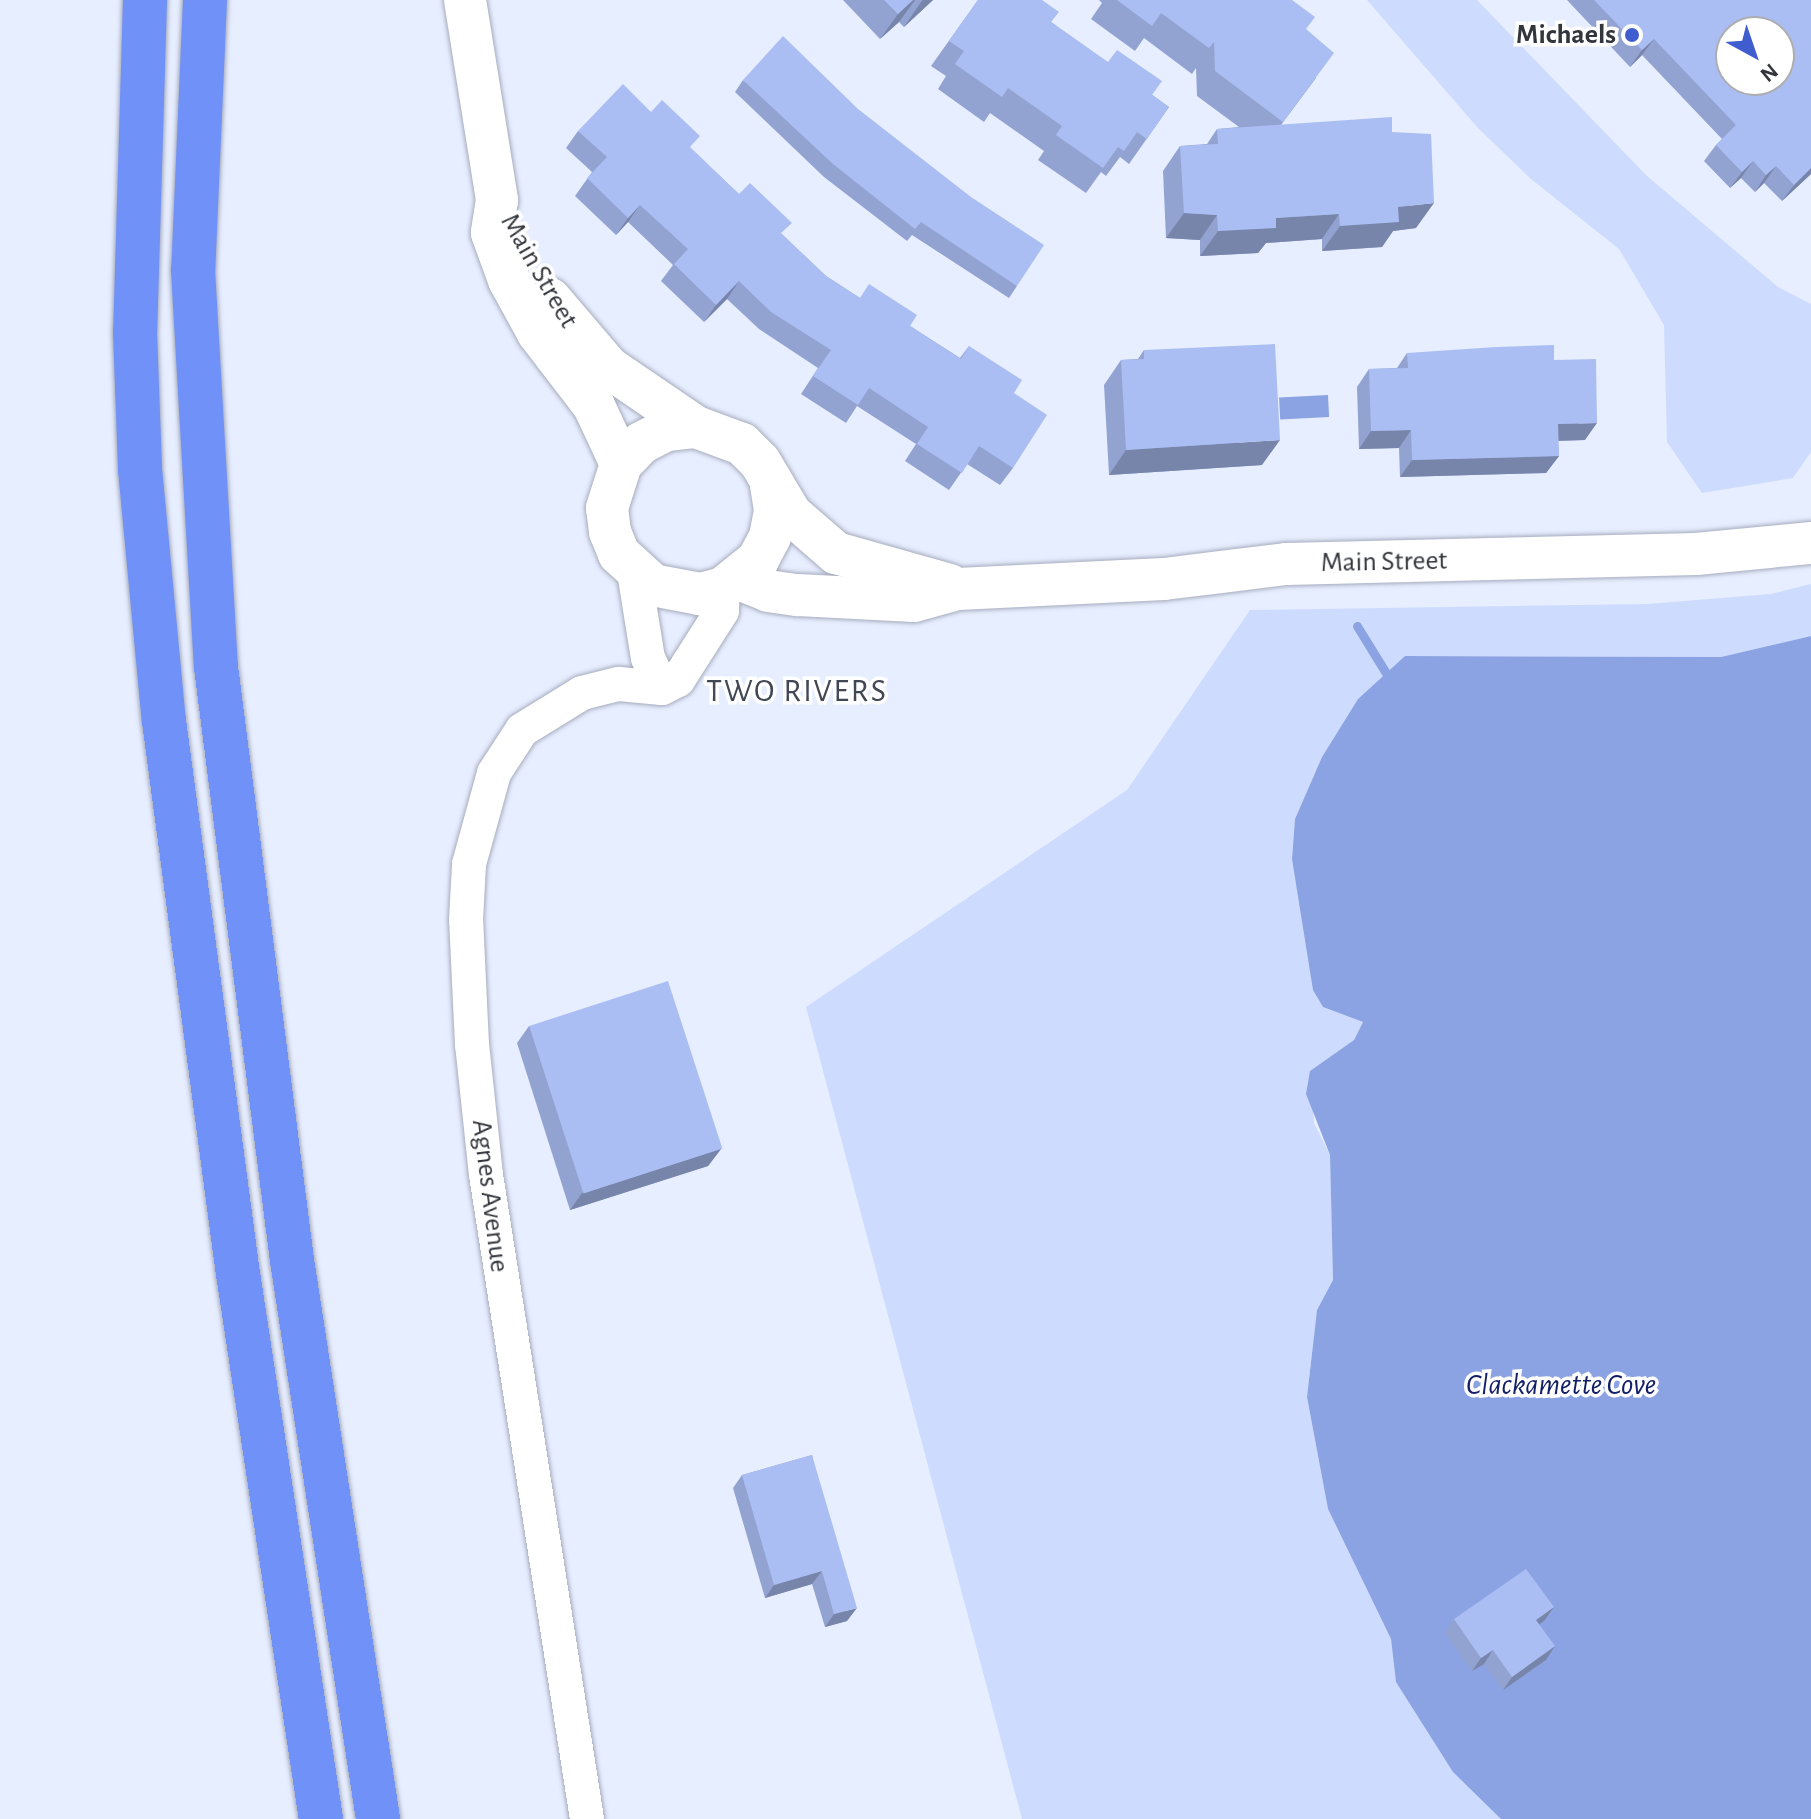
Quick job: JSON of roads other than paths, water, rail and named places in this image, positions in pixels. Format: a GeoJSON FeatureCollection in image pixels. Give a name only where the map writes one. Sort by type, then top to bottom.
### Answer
{"type":"FeatureCollection","features":[{"type":"Feature","properties":{"kind":"highway"},"geometry":{"type":"LineString","coordinates":[[145,0],[135,332],[140,469],[163,706],[237,1267],[321,1819]]}},
{"type":"Feature","properties":{"kind":"highway"},"geometry":{"type":"LineString","coordinates":[[205,0],[193,270],[216,667],[288,1229],[378,1819]]}},
{"type":"Feature","properties":{"kind":"street","name":"Main Street"},"geometry":{"type":"LineString","coordinates":[[465,0],[497,200],[492,233],[509,280],[538,333],[594,406],[621,464]]}},
{"type":"Feature","properties":{"kind":"street","name":"Main Street"},"geometry":{"type":"LineString","coordinates":[[497,200],[519,223],[556,310],[587,349],[696,427],[742,444],[791,514],[836,553],[958,589]]}},
{"type":"Feature","properties":{"kind":"street"},"geometry":{"type":"LineString","coordinates":[[696,427],[667,430],[641,443],[621,464],[607,508],[610,532],[634,572],[648,658],[662,688],[678,680],[722,611],[731,583],[758,560],[770,537],[771,485]]}},
{"type":"Feature","properties":{"kind":"street","name":"Main Street"},"geometry":{"type":"LineString","coordinates":[[634,572],[676,593],[731,583],[768,591],[866,601],[914,601],[958,589],[1164,579],[1286,564],[1696,554],[1811,543]]}},
{"type":"Feature","properties":{"kind":"street","name":"Agnes Avenue"},"geometry":{"type":"LineString","coordinates":[[587,1819],[486,1175],[472,1045],[466,920],[469,864],[494,773],[522,730],[582,693],[619,684],[662,688]]}},
{"type":"Feature","properties":{"kind":"water"},"geometry":{"type":"Polygon","coordinates":[[[1328,395],[1329,417],[1280,420],[1279,398],[1328,395]]]}},
{"type":"Feature","properties":{"kind":"water","name":"Clackamette Cove"},"geometry":{"type":"Polygon","coordinates":[[[1811,636],[1811,1819],[1501,1819],[1453,1772],[1396,1682],[1391,1639],[1328,1509],[1307,1397],[1317,1310],[1333,1280],[1330,1155],[1306,1094],[1310,1071],[1354,1040],[1363,1022],[1323,1007],[1313,990],[1292,859],[1295,819],[1322,757],[1358,699],[1405,656],[1721,657],[1811,636]]]}},
{"type":"Feature","properties":{"kind":"waterway"},"geometry":{"type":"LineString","coordinates":[[1357,626],[1386,673]]}},
{"type":"Feature","properties":{"kind":"place","name":"Michaels"},"geometry":{"type":"Point","coordinates":[1632,35]}},
{"type":"Feature","properties":{"kind":"district","name":"TWO RIVERS"},"geometry":{"type":"Point","coordinates":[797,691]}}]}
